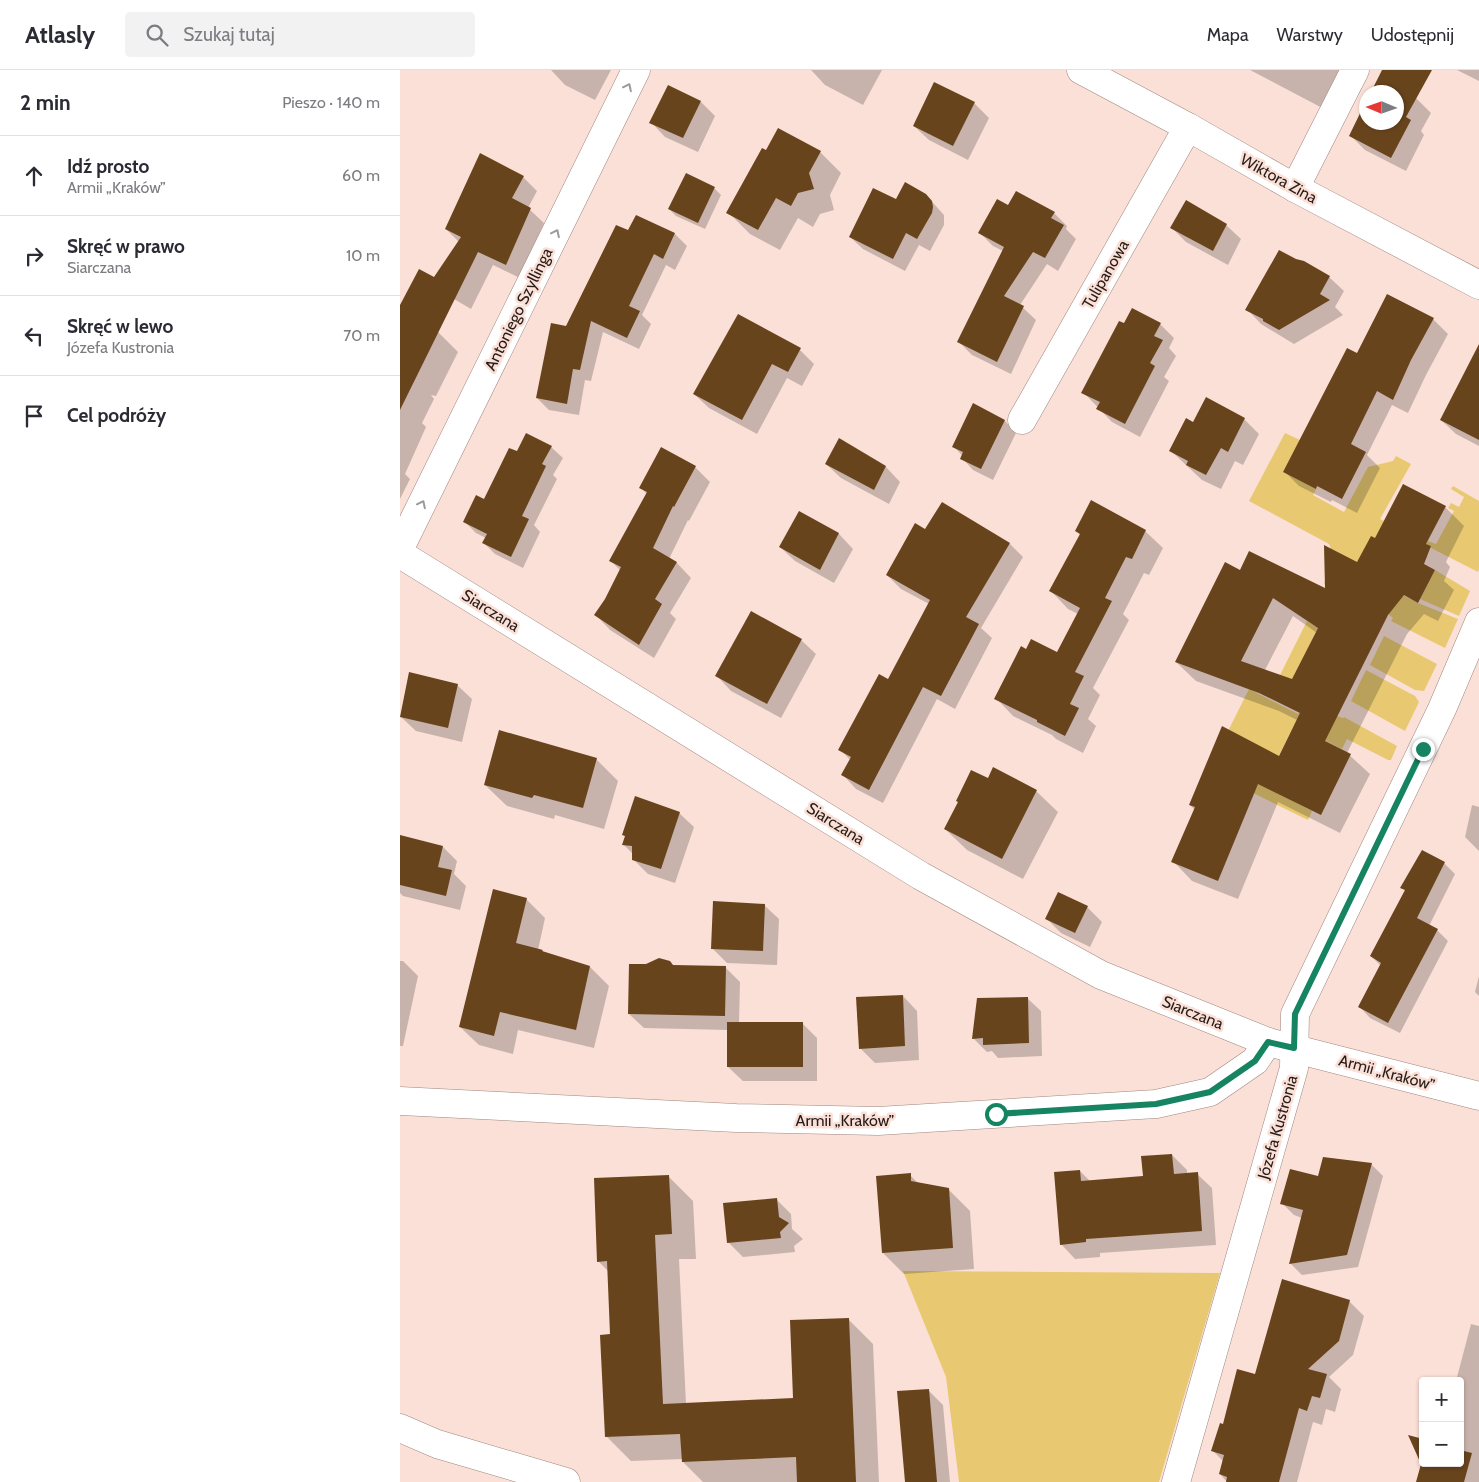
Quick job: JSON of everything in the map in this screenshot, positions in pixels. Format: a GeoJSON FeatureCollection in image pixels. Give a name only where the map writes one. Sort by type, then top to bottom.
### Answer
{"type":"FeatureCollection","features":[{"type":"Feature","properties":{"kind":"street","name":"Antoniego Szyllinga"},"geometry":{"type":"LineString","coordinates":[[400,548],[636,70]]}},
{"type":"Feature","properties":{"kind":"street","name":"Wiktora Zina"},"geometry":{"type":"LineString","coordinates":[[1081,70],[1188,127],[1295,188],[1479,285]]}},
{"type":"Feature","properties":{"kind":"street"},"geometry":{"type":"LineString","coordinates":[[1295,188],[1355,70]]}},
{"type":"Feature","properties":{"kind":"street","name":"Tulipanowa"},"geometry":{"type":"LineString","coordinates":[[1022,420],[1188,127]]}},
{"type":"Feature","properties":{"kind":"street","name":"Siarczana"},"geometry":{"type":"LineString","coordinates":[[400,554],[930,880],[1101,975],[1268,1042],[1294,1048]]}},
{"type":"Feature","properties":{"kind":"street","name":"Józefa Kustronia"},"geometry":{"type":"LineString","coordinates":[[1176,1482],[1294,1068],[1295,1014],[1442,709],[1479,622]]}},
{"type":"Feature","properties":{"kind":"street","name":"Armii „Kraków”"},"geometry":{"type":"LineString","coordinates":[[400,1101],[736,1118],[878,1122],[1156,1104],[1210,1092],[1255,1061],[1268,1042]]}},
{"type":"Feature","properties":{"kind":"street","name":"Armii „Kraków”"},"geometry":{"type":"LineString","coordinates":[[1294,1048],[1479,1096]]}},
{"type":"Feature","properties":{"kind":"street"},"geometry":{"type":"LineString","coordinates":[[400,1428],[437,1444],[566,1482]]}},
{"type":"Feature","properties":{"kind":"shaded area"},"geometry":{"type":"Polygon","coordinates":[[[1285,433],[1300,440],[1316,489],[1313,495],[1344,512],[1368,467],[1393,461],[1396,456],[1411,464],[1380,519],[1384,521],[1358,571],[1418,603],[1458,619],[1445,648],[1391,621],[1393,618],[1388,614],[1324,584],[1332,568],[1340,562],[1339,553],[1331,549],[1329,544],[1249,501],[1285,433]]]}},
{"type":"Feature","properties":{"kind":"shaded area"},"geometry":{"type":"Polygon","coordinates":[[[1453,486],[1479,501],[1478,572],[1426,544],[1428,541],[1436,544],[1454,511],[1448,508],[1451,503],[1459,507],[1464,497],[1451,489],[1453,486]]]}},
{"type":"Feature","properties":{"kind":"shaded area"},"geometry":{"type":"Polygon","coordinates":[[[1435,570],[1470,591],[1459,616],[1420,599],[1435,570]]]}},
{"type":"Feature","properties":{"kind":"shaded area"},"geometry":{"type":"Polygon","coordinates":[[[1326,611],[1293,678],[1296,683],[1280,675],[1307,621],[1315,626],[1326,611]]]}},
{"type":"Feature","properties":{"kind":"shaded area"},"geometry":{"type":"Polygon","coordinates":[[[1384,636],[1437,664],[1424,691],[1415,690],[1370,665],[1384,636]]]}},
{"type":"Feature","properties":{"kind":"shaded area"},"geometry":{"type":"Polygon","coordinates":[[[1366,670],[1415,696],[1419,702],[1405,731],[1351,701],[1366,670]]]}},
{"type":"Feature","properties":{"kind":"shaded area"},"geometry":{"type":"Polygon","coordinates":[[[1249,689],[1298,714],[1299,712],[1285,705],[1344,717],[1397,746],[1391,760],[1347,739],[1342,749],[1294,725],[1264,786],[1312,811],[1308,820],[1208,771],[1249,689]]]}},
{"type":"Feature","properties":{"kind":"shaded area"},"geometry":{"type":"Polygon","coordinates":[[[903,1271],[1220,1273],[1159,1482],[959,1482],[946,1377],[903,1271]]]}},
{"type":"Feature","properties":{"kind":"building"},"geometry":{"type":"Polygon","coordinates":[[[1382,70],[1432,70],[1406,117],[1411,120],[1391,158],[1349,136],[1359,115],[1359,130],[1404,130],[1404,85],[1374,85],[1382,70]]]}},
{"type":"Feature","properties":{"kind":"building"},"geometry":{"type":"Polygon","coordinates":[[[934,82],[975,102],[953,146],[913,126],[934,82]]]}},
{"type":"Feature","properties":{"kind":"building"},"geometry":{"type":"Polygon","coordinates":[[[668,85],[701,101],[683,138],[649,123],[668,85]]]}},
{"type":"Feature","properties":{"kind":"building"},"geometry":{"type":"Polygon","coordinates":[[[778,128],[821,151],[809,173],[814,189],[798,193],[791,206],[776,198],[758,230],[726,213],[762,148],[766,150],[778,128]]]}},
{"type":"Feature","properties":{"kind":"building"},"geometry":{"type":"Polygon","coordinates":[[[480,153],[524,176],[512,198],[531,208],[506,265],[478,252],[400,410],[400,305],[419,269],[434,277],[461,237],[445,229],[480,153]]]}},
{"type":"Feature","properties":{"kind":"building"},"geometry":{"type":"Polygon","coordinates":[[[686,173],[715,187],[698,223],[668,209],[686,173]]]}},
{"type":"Feature","properties":{"kind":"building"},"geometry":{"type":"Polygon","coordinates":[[[905,182],[926,194],[932,201],[932,213],[917,239],[906,233],[893,259],[849,237],[873,188],[896,199],[905,182]]]}},
{"type":"Feature","properties":{"kind":"building"},"geometry":{"type":"Polygon","coordinates":[[[1016,191],[1055,212],[1051,218],[1064,225],[1045,258],[1033,252],[1004,296],[1024,306],[997,362],[957,342],[1004,247],[978,233],[997,199],[1008,205],[1016,191]]]}},
{"type":"Feature","properties":{"kind":"building"},"geometry":{"type":"Polygon","coordinates":[[[1186,200],[1227,224],[1213,251],[1170,228],[1186,200]]]}},
{"type":"Feature","properties":{"kind":"building"},"geometry":{"type":"Polygon","coordinates":[[[636,215],[675,233],[663,259],[654,254],[629,306],[640,311],[627,338],[591,321],[580,370],[573,369],[567,404],[536,398],[551,323],[566,326],[616,225],[628,230],[636,215]]]}},
{"type":"Feature","properties":{"kind":"building"},"geometry":{"type":"Polygon","coordinates":[[[1279,250],[1304,261],[1330,276],[1320,294],[1330,300],[1279,330],[1245,310],[1279,250]]]}},
{"type":"Feature","properties":{"kind":"building"},"geometry":{"type":"Polygon","coordinates":[[[1387,294],[1434,318],[1411,360],[1393,400],[1377,391],[1351,444],[1366,452],[1342,499],[1317,486],[1316,489],[1283,472],[1347,348],[1357,353],[1387,294]]]}},
{"type":"Feature","properties":{"kind":"building"},"geometry":{"type":"Polygon","coordinates":[[[1132,308],[1161,323],[1154,336],[1163,340],[1150,363],[1155,366],[1125,424],[1096,409],[1100,402],[1081,393],[1119,321],[1124,323],[1132,308]]]}},
{"type":"Feature","properties":{"kind":"building"},"geometry":{"type":"Polygon","coordinates":[[[738,314],[801,348],[788,372],[772,364],[742,420],[693,394],[738,314]]]}},
{"type":"Feature","properties":{"kind":"building"},"geometry":{"type":"Polygon","coordinates":[[[1479,344],[1479,440],[1440,420],[1479,344]]]}},
{"type":"Feature","properties":{"kind":"building"},"geometry":{"type":"Polygon","coordinates":[[[1206,397],[1245,418],[1228,452],[1221,448],[1206,475],[1186,465],[1188,461],[1169,451],[1186,418],[1193,422],[1206,397]]]}},
{"type":"Feature","properties":{"kind":"building"},"geometry":{"type":"Polygon","coordinates":[[[973,403],[1005,420],[981,469],[960,459],[963,452],[952,447],[973,403]]]}},
{"type":"Feature","properties":{"kind":"building"},"geometry":{"type":"Polygon","coordinates":[[[526,433],[552,446],[542,464],[546,466],[522,516],[529,519],[511,557],[482,543],[487,534],[463,522],[476,495],[484,499],[509,448],[517,451],[526,433]]]}},
{"type":"Feature","properties":{"kind":"building"},"geometry":{"type":"Polygon","coordinates":[[[839,438],[886,466],[874,490],[825,464],[839,438]]]}},
{"type":"Feature","properties":{"kind":"building"},"geometry":{"type":"Polygon","coordinates":[[[661,447],[696,466],[673,506],[653,548],[677,562],[655,599],[662,604],[639,645],[594,615],[605,599],[621,567],[609,561],[647,492],[639,488],[661,447]]]}},
{"type":"Feature","properties":{"kind":"building"},"geometry":{"type":"Polygon","coordinates":[[[1403,484],[1446,506],[1426,544],[1431,546],[1424,564],[1435,570],[1418,603],[1404,595],[1388,615],[1325,741],[1351,754],[1321,815],[1258,784],[1218,881],[1171,862],[1195,807],[1189,805],[1222,726],[1279,756],[1300,713],[1259,693],[1175,662],[1225,562],[1240,570],[1249,551],[1325,588],[1324,545],[1357,562],[1371,536],[1375,538],[1403,484]],[[1273,598],[1241,661],[1292,679],[1318,628],[1273,598]]]}},
{"type":"Feature","properties":{"kind":"building"},"geometry":{"type":"Polygon","coordinates":[[[1091,500],[1146,530],[1132,559],[1126,557],[1105,598],[1112,601],[1075,672],[1084,676],[1070,704],[1079,708],[1065,736],[994,699],[1021,646],[1026,649],[1031,639],[1057,652],[1080,608],[1049,591],[1080,534],[1075,531],[1091,500]]]}},
{"type":"Feature","properties":{"kind":"building"},"geometry":{"type":"Polygon","coordinates":[[[942,502],[1010,543],[966,617],[979,624],[941,696],[923,687],[869,790],[841,775],[851,757],[838,750],[879,674],[888,679],[930,600],[886,575],[915,523],[925,529],[942,502]]]}},
{"type":"Feature","properties":{"kind":"building"},"geometry":{"type":"Polygon","coordinates":[[[799,511],[839,533],[820,570],[779,547],[799,511]]]}},
{"type":"Feature","properties":{"kind":"building"},"geometry":{"type":"Polygon","coordinates":[[[751,611],[802,639],[767,704],[715,676],[751,611]]]}},
{"type":"Feature","properties":{"kind":"building"},"geometry":{"type":"Polygon","coordinates":[[[409,672],[458,684],[448,728],[400,717],[409,672]]]}},
{"type":"Feature","properties":{"kind":"building"},"geometry":{"type":"Polygon","coordinates":[[[499,730],[597,758],[583,808],[534,795],[532,798],[484,785],[499,730]]]}},
{"type":"Feature","properties":{"kind":"building"},"geometry":{"type":"Polygon","coordinates":[[[993,767],[1037,790],[1002,859],[944,829],[971,770],[988,778],[993,767]]]}},
{"type":"Feature","properties":{"kind":"building"},"geometry":{"type":"Polygon","coordinates":[[[635,796],[680,812],[661,869],[632,860],[632,846],[622,845],[625,836],[622,835],[635,796]]]}},
{"type":"Feature","properties":{"kind":"building"},"geometry":{"type":"Polygon","coordinates":[[[400,835],[443,846],[438,867],[452,870],[446,896],[400,885],[400,835]]]}},
{"type":"Feature","properties":{"kind":"building"},"geometry":{"type":"Polygon","coordinates":[[[1422,850],[1445,862],[1417,918],[1438,929],[1388,1023],[1358,1007],[1381,963],[1370,956],[1405,890],[1400,888],[1422,850]]]}},
{"type":"Feature","properties":{"kind":"building"},"geometry":{"type":"Polygon","coordinates":[[[493,889],[527,898],[516,943],[590,966],[576,1030],[500,1012],[494,1036],[459,1027],[493,889]]]}},
{"type":"Feature","properties":{"kind":"building"},"geometry":{"type":"Polygon","coordinates":[[[1058,892],[1088,906],[1075,933],[1045,919],[1058,892]]]}},
{"type":"Feature","properties":{"kind":"building"},"geometry":{"type":"Polygon","coordinates":[[[713,901],[765,904],[763,951],[711,949],[713,901]]]}},
{"type":"Feature","properties":{"kind":"building"},"geometry":{"type":"Polygon","coordinates":[[[659,958],[670,961],[673,965],[726,966],[725,1016],[628,1014],[629,964],[646,964],[659,958]]]}},
{"type":"Feature","properties":{"kind":"building"},"geometry":{"type":"Polygon","coordinates":[[[903,995],[905,1046],[859,1049],[856,997],[903,995]]]}},
{"type":"Feature","properties":{"kind":"building"},"geometry":{"type":"Polygon","coordinates":[[[1028,997],[1029,1043],[983,1045],[983,1038],[972,1039],[977,998],[1028,997]]]}},
{"type":"Feature","properties":{"kind":"building"},"geometry":{"type":"Polygon","coordinates":[[[727,1022],[803,1022],[803,1067],[727,1067],[727,1022]]]}},
{"type":"Feature","properties":{"kind":"building"},"geometry":{"type":"Polygon","coordinates":[[[1172,1154],[1174,1174],[1198,1172],[1202,1231],[1086,1239],[1086,1242],[1060,1245],[1054,1172],[1080,1170],[1081,1181],[1143,1176],[1141,1156],[1172,1154]]]}},
{"type":"Feature","properties":{"kind":"building"},"geometry":{"type":"Polygon","coordinates":[[[1323,1157],[1372,1163],[1347,1255],[1289,1264],[1303,1210],[1280,1204],[1290,1169],[1318,1176],[1323,1157]]]}},
{"type":"Feature","properties":{"kind":"building"},"geometry":{"type":"Polygon","coordinates":[[[911,1173],[911,1181],[949,1188],[953,1248],[882,1253],[876,1176],[911,1173]]]}},
{"type":"Feature","properties":{"kind":"building"},"geometry":{"type":"Polygon","coordinates":[[[669,1175],[672,1234],[655,1235],[663,1404],[793,1398],[790,1320],[849,1318],[856,1482],[797,1482],[796,1457],[682,1462],[680,1434],[605,1437],[600,1335],[610,1334],[607,1261],[597,1262],[594,1178],[669,1175]]]}},
{"type":"Feature","properties":{"kind":"building"},"geometry":{"type":"Polygon","coordinates":[[[777,1198],[779,1217],[789,1223],[780,1232],[781,1238],[727,1243],[723,1203],[777,1198]]]}},
{"type":"Feature","properties":{"kind":"building"},"geometry":{"type":"Polygon","coordinates":[[[1282,1279],[1350,1300],[1339,1341],[1308,1369],[1327,1374],[1320,1398],[1312,1396],[1307,1411],[1299,1408],[1279,1482],[1226,1482],[1227,1477],[1219,1474],[1224,1455],[1211,1451],[1220,1423],[1223,1424],[1237,1369],[1255,1374],[1282,1279]]]}},
{"type":"Feature","properties":{"kind":"building"},"geometry":{"type":"Polygon","coordinates":[[[929,1389],[937,1482],[905,1482],[897,1391],[929,1389]]]}},
{"type":"Feature","properties":{"kind":"building"},"geometry":{"type":"Polygon","coordinates":[[[1408,1435],[1419,1438],[1419,1460],[1408,1435]]]}},
{"type":"Feature","properties":{"kind":"building"},"geometry":{"type":"Polygon","coordinates":[[[1464,1451],[1472,1453],[1464,1482],[1416,1482],[1420,1467],[1464,1467],[1464,1451]]]}},
{"type":"Feature","properties":{"kind":"route"},"geometry":{"type":"LineString","coordinates":[[996,1114],[1156,1104],[1210,1092],[1255,1061],[1268,1042],[1294,1048],[1295,1014],[1423,749]]}}]}
